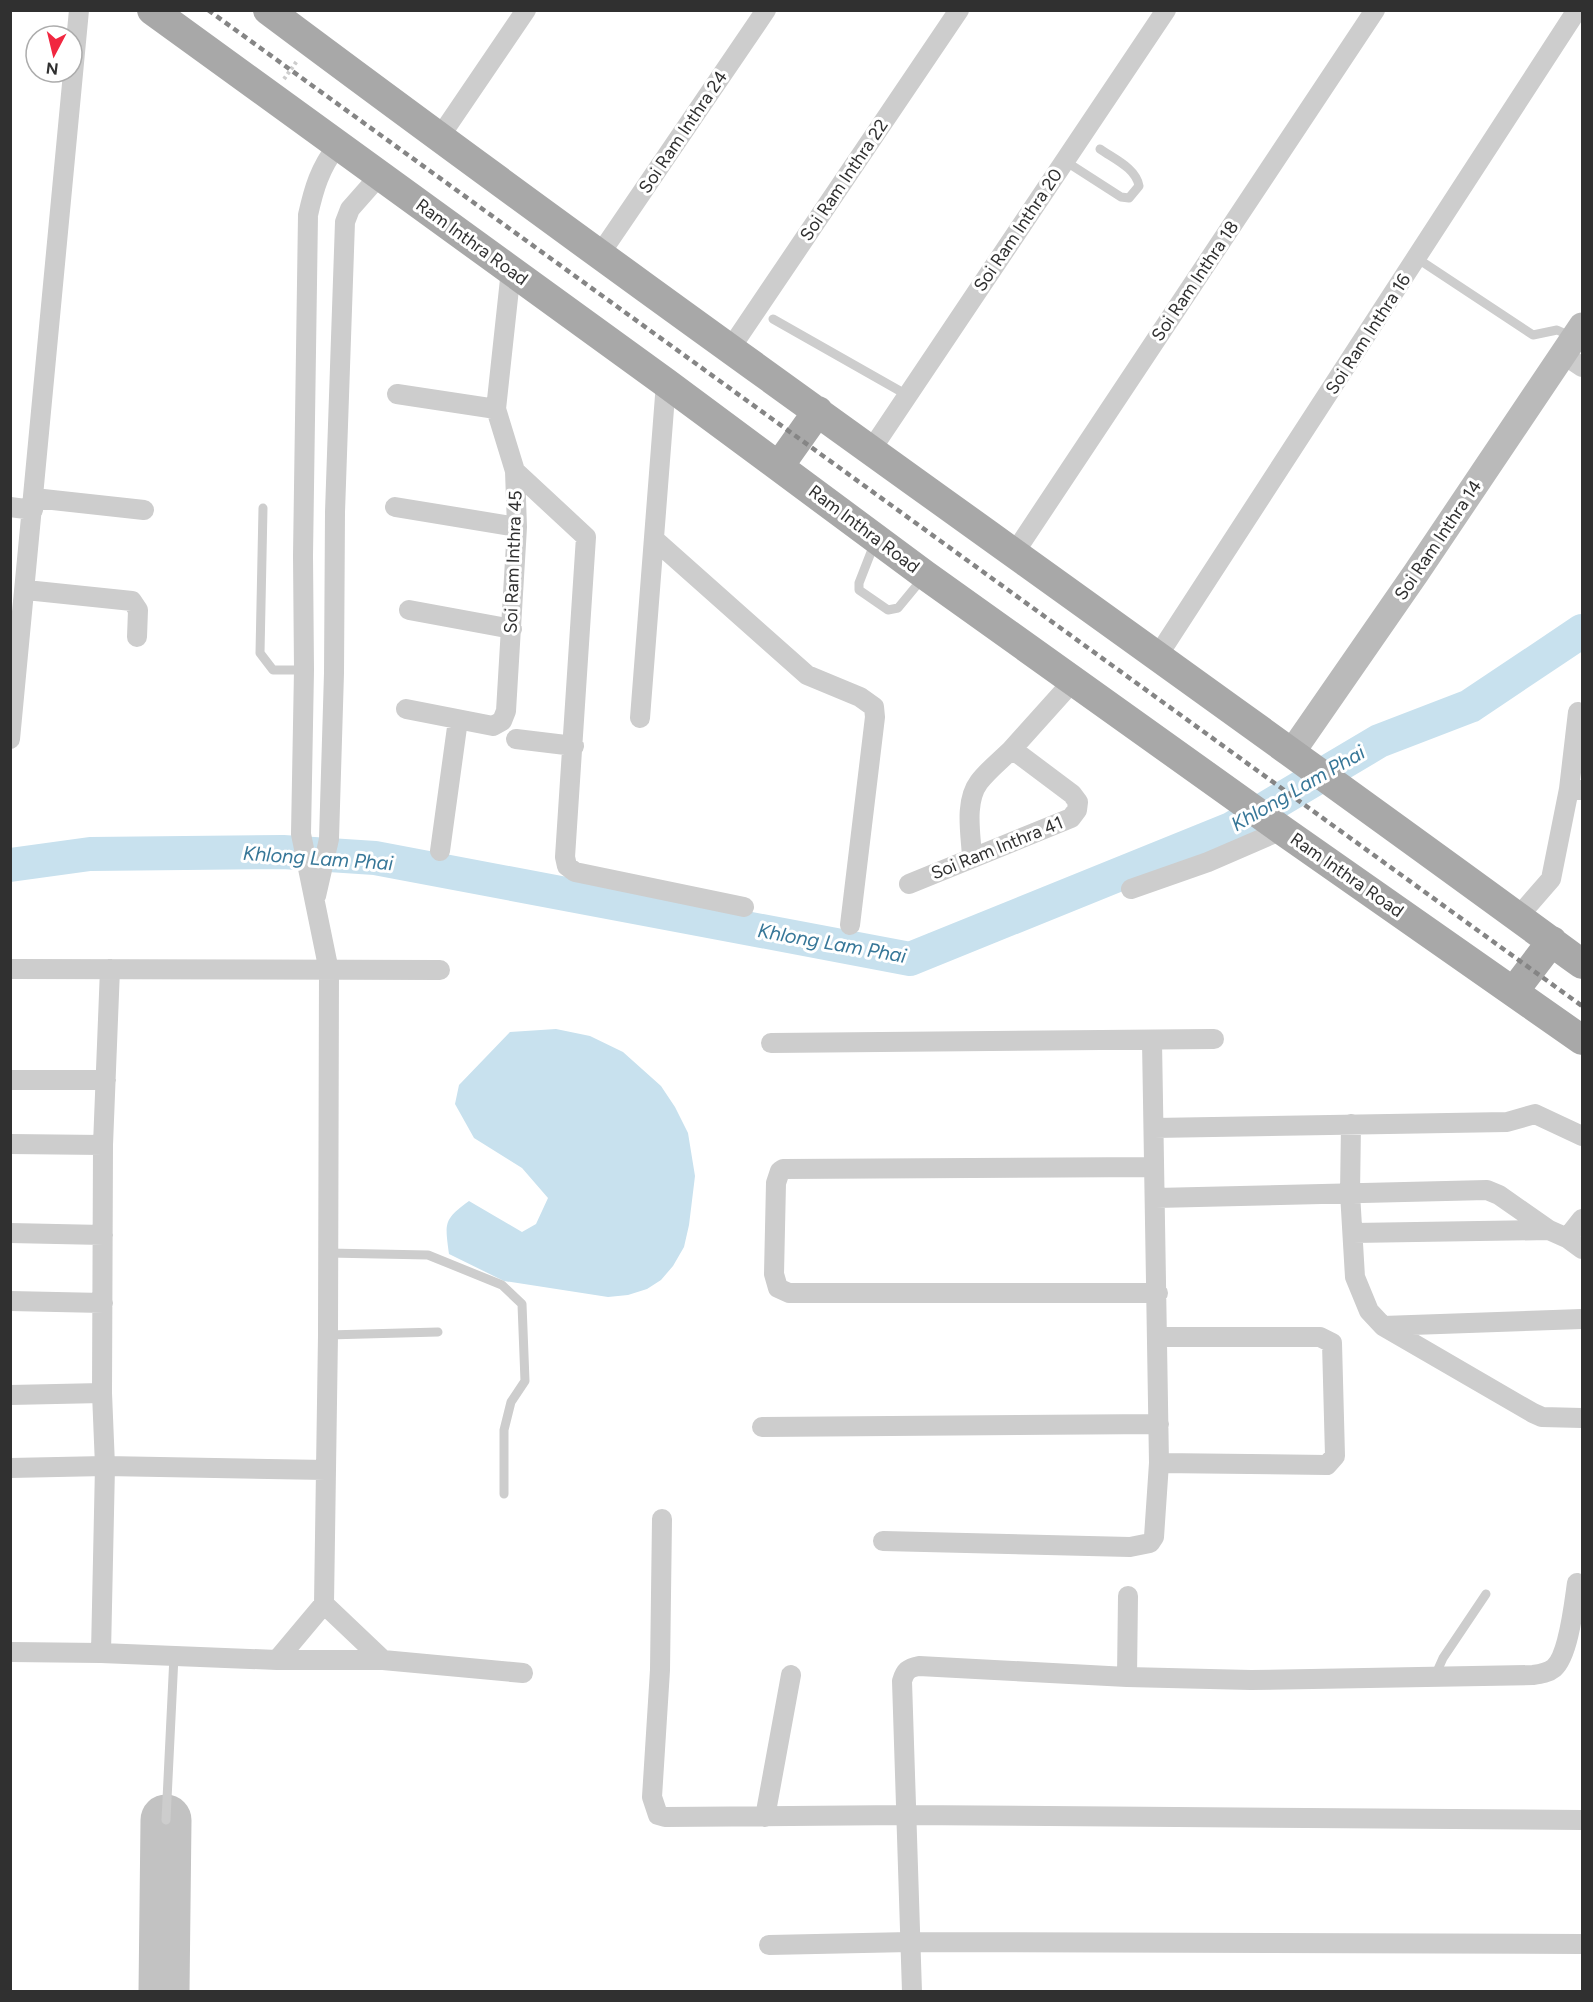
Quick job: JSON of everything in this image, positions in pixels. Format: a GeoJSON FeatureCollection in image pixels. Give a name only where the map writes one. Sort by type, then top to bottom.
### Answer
{"type":"FeatureCollection","features":[{"type":"Feature","properties":{"kind":"main road","name":"Ram Inthra Road"},"geometry":{"type":"LineString","coordinates":[[152,10],[877,537],[926,575],[1582,1040]]}},
{"type":"Feature","properties":{"kind":"main road"},"geometry":{"type":"LineString","coordinates":[[268,10],[730,350],[1015,552],[1582,964]]}},
{"type":"Feature","properties":{"kind":"main road"},"geometry":{"type":"LineString","coordinates":[[779,466],[818,411]]}},
{"type":"Feature","properties":{"kind":"main road"},"geometry":{"type":"LineString","coordinates":[[1514,991],[1552,941]]}},
{"type":"Feature","properties":{"kind":"street"},"geometry":{"type":"LineString","coordinates":[[10,739],[80,10]]}},
{"type":"Feature","properties":{"kind":"street"},"geometry":{"type":"LineString","coordinates":[[439,138],[526,10]]}},
{"type":"Feature","properties":{"kind":"street","name":"Soi Ram Inthra 24"},"geometry":{"type":"LineString","coordinates":[[600,254],[766,10]]}},
{"type":"Feature","properties":{"kind":"street","name":"Soi Ram Inthra 22"},"geometry":{"type":"LineString","coordinates":[[730,350],[959,10]]}},
{"type":"Feature","properties":{"kind":"street","name":"Soi Ram Inthra 20"},"geometry":{"type":"LineString","coordinates":[[872,450],[1166,10]]}},
{"type":"Feature","properties":{"kind":"street","name":"Soi Ram Inthra 18"},"geometry":{"type":"LineString","coordinates":[[1015,552],[1375,10]]}},
{"type":"Feature","properties":{"kind":"street","name":"Soi Ram Inthra 16"},"geometry":{"type":"LineString","coordinates":[[1157,657],[1418,259],[1577,10]]}},
{"type":"Feature","properties":{"kind":"street"},"geometry":{"type":"LineString","coordinates":[[277,1660],[324,1604],[328,1335],[329,971],[314,903],[315,859],[301,834],[304,670],[303,556],[308,215],[315,187],[325,162],[338,146]]}},
{"type":"Feature","properties":{"kind":"street"},"geometry":{"type":"LineString","coordinates":[[315,859],[329,838],[335,650],[335,512],[345,222],[350,209],[380,175]]}},
{"type":"Feature","properties":{"kind":"street","name":"Soi Ram Inthra 45"},"geometry":{"type":"LineString","coordinates":[[406,709],[493,726],[502,721],[506,711],[517,527],[515,471],[496,409],[511,270]]}},
{"type":"Feature","properties":{"kind":"street","name":"Soi Ram Inthra 14"},"geometry":{"type":"LineString","coordinates":[[1302,760],[1576,346]]}},
{"type":"Feature","properties":{"kind":"street"},"geometry":{"type":"LineString","coordinates":[[640,718],[666,383]]}},
{"type":"Feature","properties":{"kind":"street"},"geometry":{"type":"LineString","coordinates":[[398,394],[496,409]]}},
{"type":"Feature","properties":{"kind":"street"},"geometry":{"type":"LineString","coordinates":[[515,471],[586,537],[567,866],[575,872],[744,907]]}},
{"type":"Feature","properties":{"kind":"street"},"geometry":{"type":"LineString","coordinates":[[10,507],[33,504],[144,510]]}},
{"type":"Feature","properties":{"kind":"street"},"geometry":{"type":"LineString","coordinates":[[395,507],[517,527]]}},
{"type":"Feature","properties":{"kind":"street"},"geometry":{"type":"LineString","coordinates":[[655,540],[807,675],[860,697],[874,707],[875,717],[850,925]]}},
{"type":"Feature","properties":{"kind":"street"},"geometry":{"type":"LineString","coordinates":[[26,590],[132,601],[138,610],[137,637]]}},
{"type":"Feature","properties":{"kind":"street"},"geometry":{"type":"LineString","coordinates":[[409,610],[512,629]]}},
{"type":"Feature","properties":{"kind":"street"},"geometry":{"type":"LineString","coordinates":[[972,857],[970,808],[977,784],[1074,680]]}},
{"type":"Feature","properties":{"kind":"street"},"geometry":{"type":"LineString","coordinates":[[1518,917],[1551,879],[1576,790],[1578,712]]}},
{"type":"Feature","properties":{"kind":"street"},"geometry":{"type":"LineString","coordinates":[[440,851],[458,720]]}},
{"type":"Feature","properties":{"kind":"street"},"geometry":{"type":"LineString","coordinates":[[516,739],[574,746]]}},
{"type":"Feature","properties":{"kind":"street","name":"Soi Ram Inthra 41"},"geometry":{"type":"LineString","coordinates":[[909,884],[1071,818],[1077,810],[1078,802],[1072,794],[1012,748]]}},
{"type":"Feature","properties":{"kind":"street"},"geometry":{"type":"LineString","coordinates":[[1131,889],[1208,862],[1268,819]]}},
{"type":"Feature","properties":{"kind":"street"},"geometry":{"type":"LineString","coordinates":[[10,969],[440,970]]}},
{"type":"Feature","properties":{"kind":"street"},"geometry":{"type":"LineString","coordinates":[[101,1653],[105,1466],[102,1393],[103,1145],[110,969]]}},
{"type":"Feature","properties":{"kind":"street"},"geometry":{"type":"LineString","coordinates":[[771,1043],[1214,1039]]}},
{"type":"Feature","properties":{"kind":"street"},"geometry":{"type":"LineString","coordinates":[[883,1541],[1142,1545],[1150,1543],[1154,1537],[1159,1424],[1152,1041]]}},
{"type":"Feature","properties":{"kind":"street"},"geometry":{"type":"LineString","coordinates":[[10,1080],[106,1080]]}},
{"type":"Feature","properties":{"kind":"street"},"geometry":{"type":"LineString","coordinates":[[1155,1128],[1507,1122],[1535,1114],[1582,1136]]}},
{"type":"Feature","properties":{"kind":"street"},"geometry":{"type":"LineString","coordinates":[[1351,1124],[1350,1193],[1354,1277],[1369,1311],[1383,1326],[1533,1413],[1542,1417],[1582,1418]]}},
{"type":"Feature","properties":{"kind":"street"},"geometry":{"type":"LineString","coordinates":[[10,1144],[103,1145]]}},
{"type":"Feature","properties":{"kind":"street"},"geometry":{"type":"LineString","coordinates":[[1154,1167],[783,1169],[776,1183],[774,1274],[778,1288],[789,1293],[1158,1293]]}},
{"type":"Feature","properties":{"kind":"street"},"geometry":{"type":"LineString","coordinates":[[1156,1198],[1487,1190],[1499,1195],[1549,1230],[1575,1244],[1582,1219]]}},
{"type":"Feature","properties":{"kind":"street"},"geometry":{"type":"LineString","coordinates":[[1353,1233],[1549,1230]]}},
{"type":"Feature","properties":{"kind":"street"},"geometry":{"type":"LineString","coordinates":[[10,1233],[103,1235]]}},
{"type":"Feature","properties":{"kind":"street"},"geometry":{"type":"LineString","coordinates":[[10,1301],[103,1303]]}},
{"type":"Feature","properties":{"kind":"street"},"geometry":{"type":"LineString","coordinates":[[1383,1326],[1582,1319]]}},
{"type":"Feature","properties":{"kind":"street"},"geometry":{"type":"LineString","coordinates":[[1157,1337],[1320,1337],[1332,1343],[1335,1456],[1327,1465],[1159,1462]]}},
{"type":"Feature","properties":{"kind":"street"},"geometry":{"type":"LineString","coordinates":[[10,1395],[102,1393]]}},
{"type":"Feature","properties":{"kind":"street"},"geometry":{"type":"LineString","coordinates":[[762,1427],[1159,1424]]}},
{"type":"Feature","properties":{"kind":"street"},"geometry":{"type":"LineString","coordinates":[[10,1468],[105,1466],[326,1470]]}},
{"type":"Feature","properties":{"kind":"street"},"geometry":{"type":"LineString","coordinates":[[662,1519],[660,1670],[652,1797],[658,1815],[665,1817],[905,1815],[1582,1820]]}},
{"type":"Feature","properties":{"kind":"street"},"geometry":{"type":"LineString","coordinates":[[912,1992],[902,1682],[909,1668],[919,1666],[1127,1677],[1251,1680],[1533,1675],[1547,1673],[1557,1666],[1570,1628],[1577,1583]]}},
{"type":"Feature","properties":{"kind":"street"},"geometry":{"type":"LineString","coordinates":[[1127,1677],[1128,1596]]}},
{"type":"Feature","properties":{"kind":"street"},"geometry":{"type":"LineString","coordinates":[[324,1604],[383,1660]]}},
{"type":"Feature","properties":{"kind":"street"},"geometry":{"type":"LineString","coordinates":[[10,1652],[277,1660],[383,1660],[523,1672]]}},
{"type":"Feature","properties":{"kind":"street"},"geometry":{"type":"LineString","coordinates":[[765,1817],[791,1675]]}},
{"type":"Feature","properties":{"kind":"street"},"geometry":{"type":"LineString","coordinates":[[769,1945],[910,1942],[1582,1944]]}},
{"type":"Feature","properties":{"kind":"lane"},"geometry":{"type":"LineString","coordinates":[[1065,161],[1120,197],[1129,198],[1139,186],[1138,179],[1134,173],[1100,149]]}},
{"type":"Feature","properties":{"kind":"lane"},"geometry":{"type":"LineString","coordinates":[[1418,259],[1533,335],[1557,330],[1576,346]]}},
{"type":"Feature","properties":{"kind":"lane"},"geometry":{"type":"LineString","coordinates":[[773,319],[907,395]]}},
{"type":"Feature","properties":{"kind":"lane"},"geometry":{"type":"LineString","coordinates":[[264,508],[260,653],[273,670],[304,670]]}},
{"type":"Feature","properties":{"kind":"lane"},"geometry":{"type":"LineString","coordinates":[[877,537],[859,584],[860,590],[888,610],[898,608],[926,575]]}},
{"type":"Feature","properties":{"kind":"lane"},"geometry":{"type":"LineString","coordinates":[[328,1253],[428,1255],[502,1285],[522,1304],[525,1381],[511,1402],[504,1430],[504,1494]]}},
{"type":"Feature","properties":{"kind":"lane"},"geometry":{"type":"LineString","coordinates":[[328,1335],[438,1332]]}},
{"type":"Feature","properties":{"kind":"lane"},"geometry":{"type":"LineString","coordinates":[[1435,1676],[1443,1658],[1486,1594]]}},
{"type":"Feature","properties":{"kind":"lane"},"geometry":{"type":"LineString","coordinates":[[166,1820],[174,1656]]}},
{"type":"Feature","properties":{"kind":"path"},"geometry":{"type":"LineString","coordinates":[[271,97],[311,43]]}},
{"type":"Feature","properties":{"kind":"water"},"geometry":{"type":"Polygon","coordinates":[[[556,1029],[590,1036],[623,1052],[661,1086],[688,1133],[695,1176],[684,1247],[673,1266],[661,1280],[647,1289],[628,1295],[608,1297],[504,1281],[449,1254],[448,1223],[454,1213],[469,1201],[522,1232],[536,1224],[548,1198],[522,1168],[474,1138],[455,1104],[459,1085],[510,1032],[556,1029]]]}},
{"type":"Feature","properties":{"kind":"waterway","name":"Khlong Lam Phai"},"geometry":{"type":"LineString","coordinates":[[10,865],[90,854],[283,852],[375,858],[910,959],[1231,829],[1379,741],[1470,706],[1582,631]]}},
{"type":"Feature","properties":{"kind":"taxiway"},"geometry":{"type":"LineString","coordinates":[[164,1992],[166,1820]]}},
{"type":"Feature","properties":{"kind":"railway"},"geometry":{"type":"LineString","coordinates":[[208,10],[1582,1006]]}}]}
